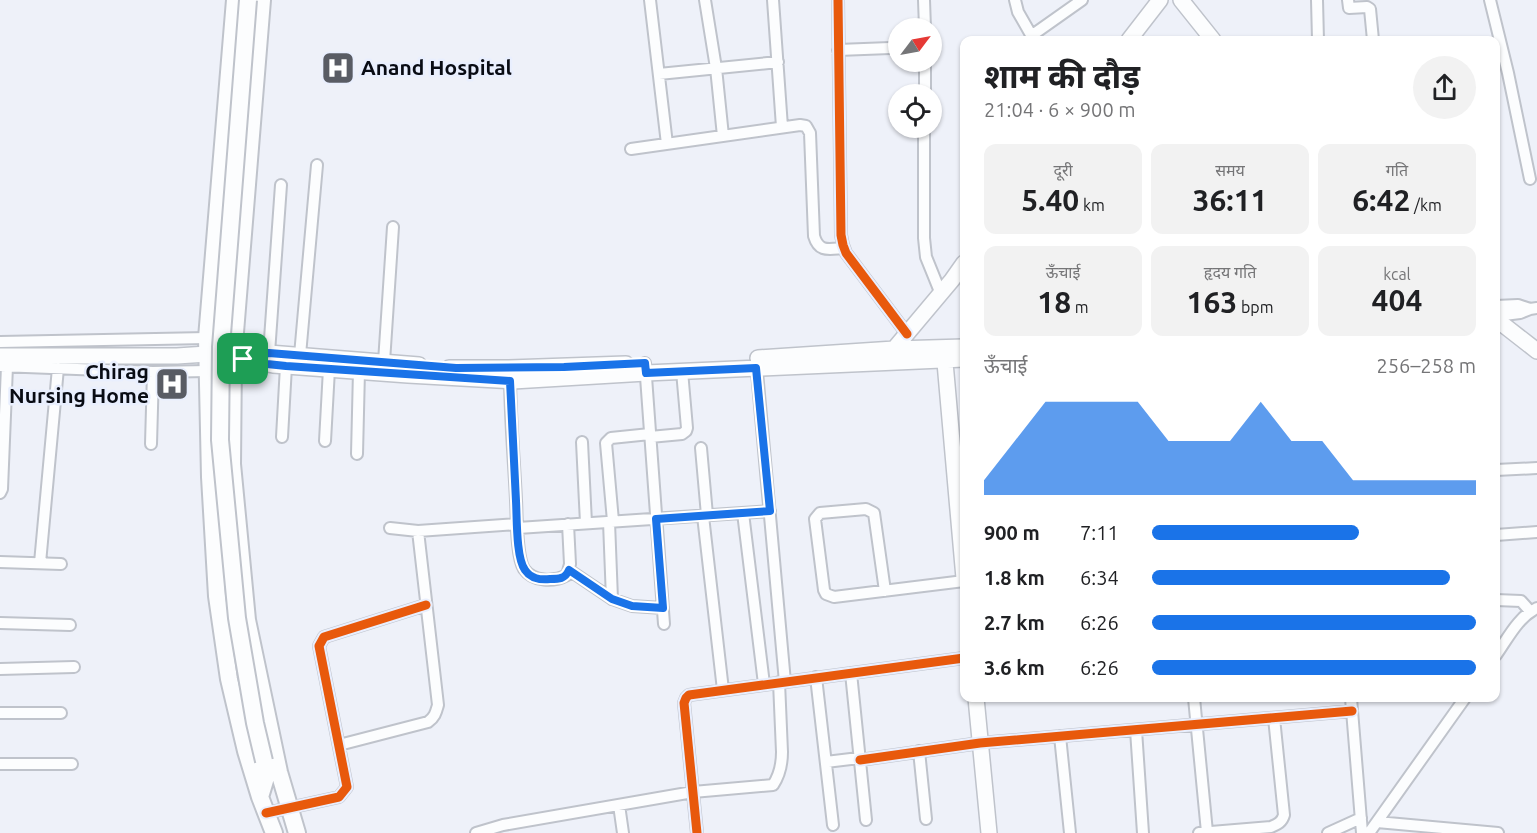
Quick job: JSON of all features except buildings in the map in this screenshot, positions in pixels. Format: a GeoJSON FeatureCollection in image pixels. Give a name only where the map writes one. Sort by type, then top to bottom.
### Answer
{"type":"FeatureCollection","features":[{"type":"Feature","properties":{"kind":"main road"},"geometry":{"type":"LineString","coordinates":[[235,0],[207,354],[210,477],[217,596],[229,679],[246,751],[274,833]]}},
{"type":"Feature","properties":{"kind":"main road"},"geometry":{"type":"LineString","coordinates":[[248,0],[221,347],[220,440],[237,618],[255,723],[266,767],[263,805]]}},
{"type":"Feature","properties":{"kind":"main road"},"geometry":{"type":"LineString","coordinates":[[262,0],[232,464],[247,620],[279,772],[297,833]]}},
{"type":"Feature","properties":{"kind":"main road"},"geometry":{"type":"LineString","coordinates":[[1133,36],[1160,0]]}},
{"type":"Feature","properties":{"kind":"main road"},"geometry":{"type":"LineString","coordinates":[[1181,0],[1210,36]]}},
{"type":"Feature","properties":{"kind":"main road"},"geometry":{"type":"LineString","coordinates":[[890,356],[960,268]]}},
{"type":"Feature","properties":{"kind":"main road"},"geometry":{"type":"LineString","coordinates":[[1500,320],[1537,351]]}},
{"type":"Feature","properties":{"kind":"main road"},"geometry":{"type":"LineString","coordinates":[[944,354],[960,348]]}},
{"type":"Feature","properties":{"kind":"main road"},"geometry":{"type":"LineString","coordinates":[[238,358],[269,353],[384,362],[410,370]]}},
{"type":"Feature","properties":{"kind":"main road"},"geometry":{"type":"LineString","coordinates":[[2,363],[207,354],[267,364],[359,371],[456,368],[510,374],[944,354],[960,358]]}},
{"type":"Feature","properties":{"kind":"main road"},"geometry":{"type":"LineString","coordinates":[[944,354],[959,458],[960,482]]}},
{"type":"Feature","properties":{"kind":"main road"},"geometry":{"type":"LineString","coordinates":[[645,368],[682,371],[756,363]]}},
{"type":"Feature","properties":{"kind":"main road"},"geometry":{"type":"LineString","coordinates":[[976,702],[989,833]]}},
{"type":"Feature","properties":{"kind":"main road"},"geometry":{"type":"LineString","coordinates":[[266,767],[283,788]]}},
{"type":"Feature","properties":{"kind":"street"},"geometry":{"type":"LineString","coordinates":[[650,0],[667,144]]}},
{"type":"Feature","properties":{"kind":"street"},"geometry":{"type":"LineString","coordinates":[[705,0],[716,68],[723,136]]}},
{"type":"Feature","properties":{"kind":"street"},"geometry":{"type":"LineString","coordinates":[[773,0],[782,127]]}},
{"type":"Feature","properties":{"kind":"street"},"geometry":{"type":"LineString","coordinates":[[838,0],[841,235],[844,248],[907,334]]}},
{"type":"Feature","properties":{"kind":"street"},"geometry":{"type":"LineString","coordinates":[[924,0],[925,18]]}},
{"type":"Feature","properties":{"kind":"street"},"geometry":{"type":"LineString","coordinates":[[1015,0],[1018,12],[1032,36]]}},
{"type":"Feature","properties":{"kind":"street"},"geometry":{"type":"LineString","coordinates":[[1036,36],[1082,0]]}},
{"type":"Feature","properties":{"kind":"street"},"geometry":{"type":"LineString","coordinates":[[1317,0],[1318,36]]}},
{"type":"Feature","properties":{"kind":"street"},"geometry":{"type":"LineString","coordinates":[[1348,0],[1349,8],[1369,7],[1374,36]]}},
{"type":"Feature","properties":{"kind":"street"},"geometry":{"type":"LineString","coordinates":[[1490,0],[1499,36]]}},
{"type":"Feature","properties":{"kind":"street"},"geometry":{"type":"LineString","coordinates":[[1500,40],[1530,180]]}},
{"type":"Feature","properties":{"kind":"street"},"geometry":{"type":"LineString","coordinates":[[838,50],[888,48]]}},
{"type":"Feature","properties":{"kind":"street"},"geometry":{"type":"LineString","coordinates":[[658,74],[778,62]]}},
{"type":"Feature","properties":{"kind":"street"},"geometry":{"type":"LineString","coordinates":[[632,149],[782,127],[806,126],[810,133],[816,244],[825,250],[844,248]]}},
{"type":"Feature","properties":{"kind":"street"},"geometry":{"type":"LineString","coordinates":[[924,138],[926,257],[941,294]]}},
{"type":"Feature","properties":{"kind":"street"},"geometry":{"type":"LineString","coordinates":[[300,356],[317,165]]}},
{"type":"Feature","properties":{"kind":"street"},"geometry":{"type":"LineString","coordinates":[[269,353],[281,184]]}},
{"type":"Feature","properties":{"kind":"street"},"geometry":{"type":"LineString","coordinates":[[384,362],[393,227]]}},
{"type":"Feature","properties":{"kind":"street"},"geometry":{"type":"LineString","coordinates":[[1500,306],[1518,305],[1534,308]]}},
{"type":"Feature","properties":{"kind":"street"},"geometry":{"type":"LineString","coordinates":[[1500,316],[1520,314],[1534,308]]}},
{"type":"Feature","properties":{"kind":"street"},"geometry":{"type":"LineString","coordinates":[[0,342],[207,354]]}},
{"type":"Feature","properties":{"kind":"street"},"geometry":{"type":"LineString","coordinates":[[0,493],[2,489],[2,363],[153,372],[207,354]]}},
{"type":"Feature","properties":{"kind":"street"},"geometry":{"type":"LineString","coordinates":[[476,833],[503,825],[693,792],[770,786],[775,782],[782,762],[782,682],[770,511],[756,363]]}},
{"type":"Feature","properties":{"kind":"street"},"geometry":{"type":"LineString","coordinates":[[282,437],[286,366]]}},
{"type":"Feature","properties":{"kind":"street"},"geometry":{"type":"LineString","coordinates":[[40,563],[58,368]]}},
{"type":"Feature","properties":{"kind":"street"},"geometry":{"type":"LineString","coordinates":[[645,368],[664,624]]}},
{"type":"Feature","properties":{"kind":"street"},"geometry":{"type":"LineString","coordinates":[[325,441],[329,369]]}},
{"type":"Feature","properties":{"kind":"street"},"geometry":{"type":"LineString","coordinates":[[357,454],[359,371]]}},
{"type":"Feature","properties":{"kind":"street"},"geometry":{"type":"LineString","coordinates":[[612,599],[611,522],[606,443],[611,438],[682,434],[686,431],[682,371]]}},
{"type":"Feature","properties":{"kind":"street"},"geometry":{"type":"LineString","coordinates":[[151,444],[153,372]]}},
{"type":"Feature","properties":{"kind":"street"},"geometry":{"type":"LineString","coordinates":[[510,374],[521,560],[530,575],[543,580],[567,575],[570,564],[568,524]]}},
{"type":"Feature","properties":{"kind":"street"},"geometry":{"type":"LineString","coordinates":[[582,442],[586,523]]}},
{"type":"Feature","properties":{"kind":"street"},"geometry":{"type":"LineString","coordinates":[[701,448],[705,515],[723,690]]}},
{"type":"Feature","properties":{"kind":"street"},"geometry":{"type":"LineString","coordinates":[[1500,470],[1537,468]]}},
{"type":"Feature","properties":{"kind":"street"},"geometry":{"type":"LineString","coordinates":[[885,591],[874,513],[866,509],[817,515],[815,519],[826,594],[834,597],[885,591],[960,580]]}},
{"type":"Feature","properties":{"kind":"street"},"geometry":{"type":"LineString","coordinates":[[390,528],[418,531],[611,522],[770,511]]}},
{"type":"Feature","properties":{"kind":"street"},"geometry":{"type":"LineString","coordinates":[[743,513],[764,684]]}},
{"type":"Feature","properties":{"kind":"street"},"geometry":{"type":"LineString","coordinates":[[339,745],[428,722],[433,718],[438,705],[418,531]]}},
{"type":"Feature","properties":{"kind":"street"},"geometry":{"type":"LineString","coordinates":[[1500,535],[1537,532]]}},
{"type":"Feature","properties":{"kind":"street"},"geometry":{"type":"LineString","coordinates":[[0,561],[60,564]]}},
{"type":"Feature","properties":{"kind":"street"},"geometry":{"type":"LineString","coordinates":[[569,570],[612,599],[632,606],[663,608]]}},
{"type":"Feature","properties":{"kind":"street"},"geometry":{"type":"LineString","coordinates":[[1500,600],[1521,600],[1533,610],[1522,618],[1500,649]]}},
{"type":"Feature","properties":{"kind":"street"},"geometry":{"type":"LineString","coordinates":[[263,805],[289,808],[339,796],[347,788],[319,646],[320,641],[426,605]]}},
{"type":"Feature","properties":{"kind":"street"},"geometry":{"type":"LineString","coordinates":[[0,623],[70,625]]}},
{"type":"Feature","properties":{"kind":"street"},"geometry":{"type":"LineString","coordinates":[[697,833],[684,702],[689,695],[960,659]]}},
{"type":"Feature","properties":{"kind":"street"},"geometry":{"type":"LineString","coordinates":[[0,669],[74,667]]}},
{"type":"Feature","properties":{"kind":"street"},"geometry":{"type":"LineString","coordinates":[[851,673],[866,820]]}},
{"type":"Feature","properties":{"kind":"street"},"geometry":{"type":"LineString","coordinates":[[816,677],[833,825]]}},
{"type":"Feature","properties":{"kind":"street"},"geometry":{"type":"LineString","coordinates":[[1194,702],[1208,832]]}},
{"type":"Feature","properties":{"kind":"street"},"geometry":{"type":"LineString","coordinates":[[1351,702],[1362,833]]}},
{"type":"Feature","properties":{"kind":"street"},"geometry":{"type":"LineString","coordinates":[[1369,833],[1462,702]]}},
{"type":"Feature","properties":{"kind":"street"},"geometry":{"type":"LineString","coordinates":[[826,762],[980,742],[1352,711]]}},
{"type":"Feature","properties":{"kind":"street"},"geometry":{"type":"LineString","coordinates":[[0,713],[61,713]]}},
{"type":"Feature","properties":{"kind":"street"},"geometry":{"type":"LineString","coordinates":[[1199,833],[1271,826],[1282,820],[1284,814],[1274,718]]}},
{"type":"Feature","properties":{"kind":"street"},"geometry":{"type":"LineString","coordinates":[[1136,729],[1143,833]]}},
{"type":"Feature","properties":{"kind":"street"},"geometry":{"type":"LineString","coordinates":[[1060,736],[1070,833]]}},
{"type":"Feature","properties":{"kind":"street"},"geometry":{"type":"LineString","coordinates":[[919,751],[926,819]]}},
{"type":"Feature","properties":{"kind":"street"},"geometry":{"type":"LineString","coordinates":[[0,764],[72,764]]}},
{"type":"Feature","properties":{"kind":"street"},"geometry":{"type":"LineString","coordinates":[[619,805],[623,833]]}},
{"type":"Feature","properties":{"kind":"street"},"geometry":{"type":"LineString","coordinates":[[1328,833],[1361,818]]}},
{"type":"Feature","properties":{"kind":"street"},"geometry":{"type":"LineString","coordinates":[[1377,822],[1498,833]]}},
{"type":"Feature","properties":{"kind":"cycle path"},"geometry":{"type":"LineString","coordinates":[[838,0],[843,245],[846,253],[907,334]]}},
{"type":"Feature","properties":{"kind":"cycle path"},"geometry":{"type":"LineString","coordinates":[[266,813],[339,797],[347,787],[319,646],[324,637],[426,605]]}},
{"type":"Feature","properties":{"kind":"cycle path"},"geometry":{"type":"LineString","coordinates":[[697,833],[684,703],[689,695],[960,659]]}},
{"type":"Feature","properties":{"kind":"cycle path"},"geometry":{"type":"LineString","coordinates":[[860,760],[980,743],[1352,711]]}},
{"type":"Feature","properties":{"kind":"place","name":"Anand Hospital"},"geometry":{"type":"Point","coordinates":[338,68]}},
{"type":"Feature","properties":{"kind":"place","name":"Chirag Nursing Home"},"geometry":{"type":"Point","coordinates":[172,384]}},
{"type":"Feature","properties":{"kind":"route"},"geometry":{"type":"LineString","coordinates":[[269,353],[456,368],[564,367],[645,363],[646,373],[756,368],[770,511],[656,519],[663,608],[632,606],[612,599],[569,570],[567,575],[561,578],[537,579],[524,568],[521,560],[510,381],[286,366],[243,359],[269,353]]}}]}
